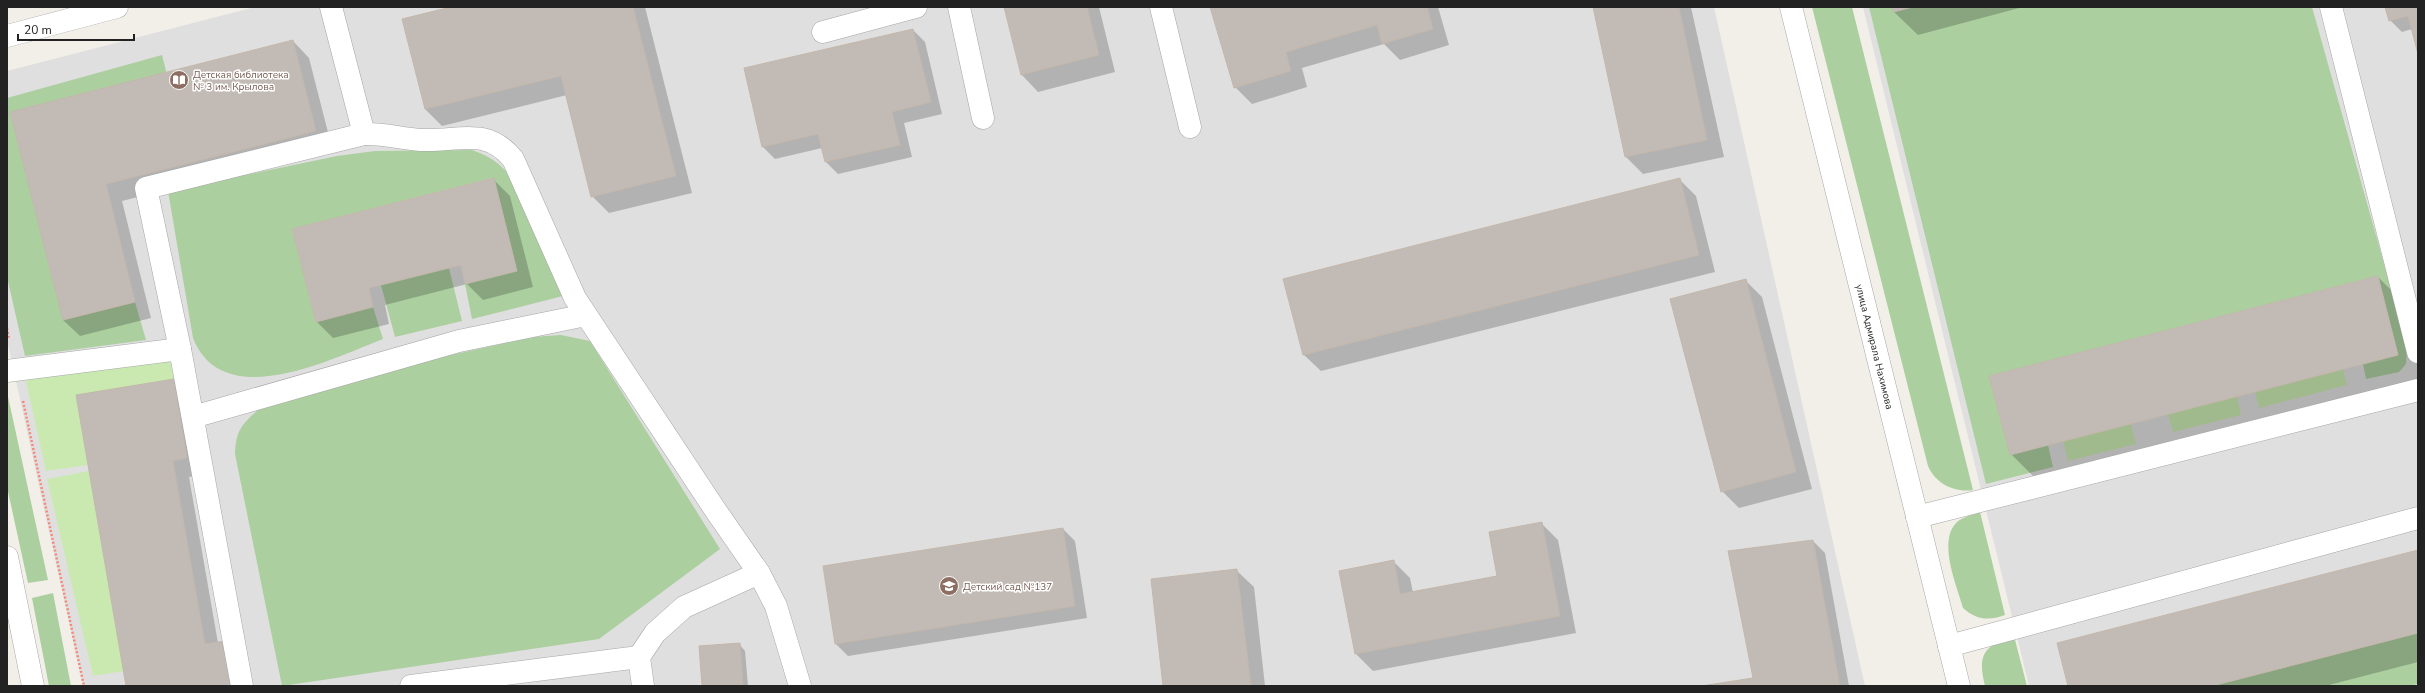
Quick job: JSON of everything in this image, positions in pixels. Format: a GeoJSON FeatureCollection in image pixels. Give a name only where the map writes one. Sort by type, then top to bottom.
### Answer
{"type":"FeatureCollection","features":[{"type":"Feature","properties":{"kind":"street"},"geometry":{"type":"LineString","coordinates":[[7,36],[117,7]]}},
{"type":"Feature","properties":{"kind":"street"},"geometry":{"type":"LineString","coordinates":[[331,7],[364,134]]}},
{"type":"Feature","properties":{"kind":"street"},"geometry":{"type":"LineString","coordinates":[[823,32],[916,7]]}},
{"type":"Feature","properties":{"kind":"street"},"geometry":{"type":"LineString","coordinates":[[959,7],[983,118]]}},
{"type":"Feature","properties":{"kind":"street"},"geometry":{"type":"LineString","coordinates":[[1161,7],[1190,127]]}},
{"type":"Feature","properties":{"kind":"street","name":"улица Адмирала Нахимова"},"geometry":{"type":"LineString","coordinates":[[1791,7],[1959,686]]}},
{"type":"Feature","properties":{"kind":"street"},"geometry":{"type":"LineString","coordinates":[[2331,7],[2418,352]]}},
{"type":"Feature","properties":{"kind":"street"},"geometry":{"type":"LineString","coordinates":[[242,686],[180,349],[146,188],[364,134],[384,133],[427,140],[465,136],[480,138],[506,150],[513,159],[575,298],[759,573],[776,606],[800,686]]}},
{"type":"Feature","properties":{"kind":"street"},"geometry":{"type":"LineString","coordinates":[[193,417],[459,341],[586,315]]}},
{"type":"Feature","properties":{"kind":"street"},"geometry":{"type":"LineString","coordinates":[[11,370],[180,349]]}},
{"type":"Feature","properties":{"kind":"street"},"geometry":{"type":"LineString","coordinates":[[1917,517],[2418,390]]}},
{"type":"Feature","properties":{"kind":"street"},"geometry":{"type":"LineString","coordinates":[[1949,646],[2418,518]]}},
{"type":"Feature","properties":{"kind":"street"},"geometry":{"type":"LineString","coordinates":[[7,557],[33,686]]}},
{"type":"Feature","properties":{"kind":"street"},"geometry":{"type":"LineString","coordinates":[[643,686],[639,658],[655,633],[684,608],[759,573]]}},
{"type":"Feature","properties":{"kind":"street"},"geometry":{"type":"LineString","coordinates":[[411,686],[639,658]]}},
{"type":"Feature","properties":{"kind":"path"},"geometry":{"type":"LineString","coordinates":[[7,328],[11,370],[84,686]]}},
{"type":"Feature","properties":{"kind":"shaded area"},"geometry":{"type":"Polygon","coordinates":[[[255,7],[1714,7],[1865,686],[83,686],[7,340],[7,71],[255,7]]]}},
{"type":"Feature","properties":{"kind":"shaded area"},"geometry":{"type":"Polygon","coordinates":[[[1863,7],[2418,7],[2418,616],[2185,686],[2029,686],[1863,7]]]}},
{"type":"Feature","properties":{"kind":"green space"},"geometry":{"type":"Polygon","coordinates":[[[1812,7],[1852,7],[1973,490],[1959,490],[1946,486],[1935,477],[1928,466],[1812,7]]]}},
{"type":"Feature","properties":{"kind":"green space"},"geometry":{"type":"Polygon","coordinates":[[[1869,7],[1892,7],[1894,12],[1913,7],[2312,7],[2407,346],[2406,364],[2399,372],[2366,379],[2363,364],[2398,355],[2378,276],[1989,376],[2010,454],[2048,445],[2053,467],[1986,484],[1869,7]]]}},
{"type":"Feature","properties":{"kind":"green space"},"geometry":{"type":"Polygon","coordinates":[[[162,55],[167,75],[10,112],[63,320],[135,302],[146,340],[25,356],[7,277],[7,98],[162,55]]]}},
{"type":"Feature","properties":{"kind":"green space"},"geometry":{"type":"Polygon","coordinates":[[[472,150],[492,159],[506,171],[516,183],[563,296],[472,319],[465,284],[517,271],[493,178],[292,229],[316,322],[373,307],[383,339],[308,368],[280,374],[253,377],[228,373],[208,361],[193,338],[168,191],[337,156],[375,151],[472,150]]]}},
{"type":"Feature","properties":{"kind":"green space"},"geometry":{"type":"Polygon","coordinates":[[[449,268],[462,321],[395,337],[381,285],[449,268]]]}},
{"type":"Feature","properties":{"kind":"green space"},"geometry":{"type":"Polygon","coordinates":[[[561,335],[590,341],[720,549],[599,639],[282,686],[235,454],[238,434],[247,420],[258,410],[433,359],[532,337],[561,335]]]}},
{"type":"Feature","properties":{"kind":"green space"},"geometry":{"type":"Polygon","coordinates":[[[170,360],[174,379],[77,396],[88,465],[46,471],[25,377],[170,360]]]}},
{"type":"Feature","properties":{"kind":"green space"},"geometry":{"type":"Polygon","coordinates":[[[2343,369],[2347,385],[2259,408],[2255,392],[2343,369]]]}},
{"type":"Feature","properties":{"kind":"green space"},"geometry":{"type":"Polygon","coordinates":[[[7,392],[48,580],[28,583],[7,487],[7,392]]]}},
{"type":"Feature","properties":{"kind":"green space"},"geometry":{"type":"Polygon","coordinates":[[[2237,396],[2241,415],[2173,432],[2168,414],[2237,396]]]}},
{"type":"Feature","properties":{"kind":"green space"},"geometry":{"type":"Polygon","coordinates":[[[2131,424],[2136,444],[2068,461],[2063,441],[2131,424]]]}},
{"type":"Feature","properties":{"kind":"green space"},"geometry":{"type":"Polygon","coordinates":[[[89,471],[124,671],[93,676],[47,479],[89,471]]]}},
{"type":"Feature","properties":{"kind":"green space"},"geometry":{"type":"Polygon","coordinates":[[[1980,512],[2005,615],[1988,619],[1973,615],[1963,608],[1950,564],[1949,552],[1951,530],[1957,522],[1965,517],[1980,512]]]}},
{"type":"Feature","properties":{"kind":"green space"},"geometry":{"type":"Polygon","coordinates":[[[53,593],[71,686],[49,686],[32,598],[53,593]]]}},
{"type":"Feature","properties":{"kind":"green space"},"geometry":{"type":"Polygon","coordinates":[[[2418,633],[2418,684],[2409,686],[2212,686],[2418,633]]]}},
{"type":"Feature","properties":{"kind":"green space"},"geometry":{"type":"Polygon","coordinates":[[[2014,636],[2027,686],[1985,686],[1982,666],[1985,653],[1996,644],[2014,636]]]}},
{"type":"Feature","properties":{"kind":"building"},"geometry":{"type":"Polygon","coordinates":[[[451,7],[633,7],[676,176],[591,197],[561,76],[425,109],[402,19],[451,7]]]}},
{"type":"Feature","properties":{"kind":"building"},"geometry":{"type":"Polygon","coordinates":[[[1004,7],[1087,7],[1099,55],[1021,75],[1004,7]]]}},
{"type":"Feature","properties":{"kind":"building"},"geometry":{"type":"Polygon","coordinates":[[[1210,7],[1427,7],[1433,29],[1382,44],[1377,25],[1286,52],[1291,71],[1234,88],[1210,7]]]}},
{"type":"Feature","properties":{"kind":"building"},"geometry":{"type":"Polygon","coordinates":[[[1593,7],[1679,7],[1707,140],[1625,157],[1593,7]]]}},
{"type":"Feature","properties":{"kind":"building"},"geometry":{"type":"Polygon","coordinates":[[[1892,7],[1913,7],[1893,12],[1892,7]]]}},
{"type":"Feature","properties":{"kind":"building"},"geometry":{"type":"Polygon","coordinates":[[[2385,7],[2418,7],[2418,54],[2408,16],[2389,21],[2385,7]]]}},
{"type":"Feature","properties":{"kind":"building"},"geometry":{"type":"Polygon","coordinates":[[[913,29],[931,102],[892,112],[900,145],[825,162],[818,134],[762,147],[744,68],[913,29]]]}},
{"type":"Feature","properties":{"kind":"building"},"geometry":{"type":"Polygon","coordinates":[[[293,40],[316,131],[106,184],[135,302],[63,320],[10,112],[293,40]]]}},
{"type":"Feature","properties":{"kind":"building"},"geometry":{"type":"Polygon","coordinates":[[[494,178],[517,271],[465,284],[461,265],[369,288],[373,307],[316,322],[292,229],[494,178]]]}},
{"type":"Feature","properties":{"kind":"building"},"geometry":{"type":"Polygon","coordinates":[[[1680,178],[1699,255],[1303,355],[1283,279],[1680,178]]]}},
{"type":"Feature","properties":{"kind":"building"},"geometry":{"type":"Polygon","coordinates":[[[2378,276],[2398,355],[2010,455],[1989,376],[2378,276]]]}},
{"type":"Feature","properties":{"kind":"building"},"geometry":{"type":"Polygon","coordinates":[[[1746,279],[1796,472],[1721,492],[1670,299],[1746,279]]]}},
{"type":"Feature","properties":{"kind":"building"},"geometry":{"type":"Polygon","coordinates":[[[174,379],[187,458],[173,461],[205,644],[225,641],[233,686],[126,686],[76,395],[174,379]]]}},
{"type":"Feature","properties":{"kind":"building"},"geometry":{"type":"Polygon","coordinates":[[[1542,522],[1560,616],[1355,654],[1339,571],[1394,560],[1400,594],[1497,576],[1489,532],[1542,522]]]}},
{"type":"Feature","properties":{"kind":"building","name":"Детский сад №137"},"geometry":{"type":"Polygon","coordinates":[[[1063,528],[1075,606],[835,644],[823,566],[1063,528]]]}},
{"type":"Feature","properties":{"kind":"building"},"geometry":{"type":"Polygon","coordinates":[[[1813,540],[1840,686],[1701,686],[1753,678],[1728,551],[1813,540]]]}},
{"type":"Feature","properties":{"kind":"building"},"geometry":{"type":"Polygon","coordinates":[[[2418,550],[2418,633],[2212,686],[2068,686],[2057,643],[2418,550]]]}},
{"type":"Feature","properties":{"kind":"building"},"geometry":{"type":"Polygon","coordinates":[[[1237,569],[1251,686],[1163,686],[1151,579],[1237,569]]]}},
{"type":"Feature","properties":{"kind":"building"},"geometry":{"type":"Polygon","coordinates":[[[740,643],[743,686],[702,686],[699,646],[740,643]]]}},
{"type":"Feature","properties":{"kind":"place","name":"Детская библиотека № 3 им. Крылова"},"geometry":{"type":"Point","coordinates":[179,80]}},
{"type":"Feature","properties":{"kind":"place","name":"Детский сад №137"},"geometry":{"type":"Point","coordinates":[949,586]}}]}
